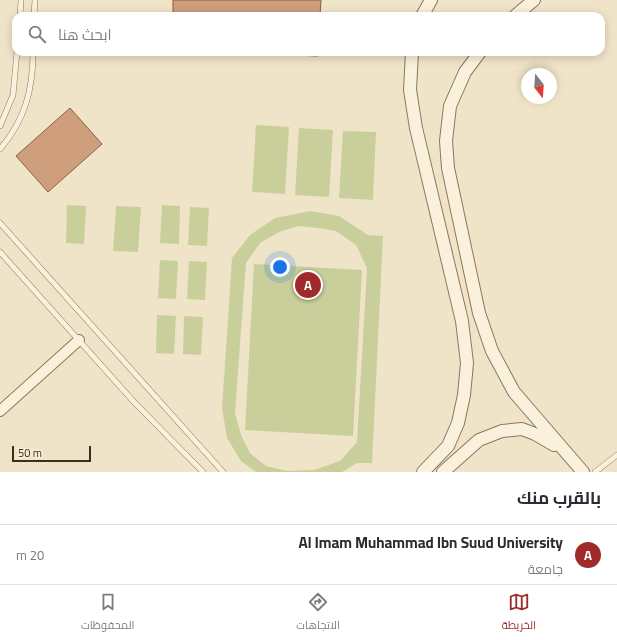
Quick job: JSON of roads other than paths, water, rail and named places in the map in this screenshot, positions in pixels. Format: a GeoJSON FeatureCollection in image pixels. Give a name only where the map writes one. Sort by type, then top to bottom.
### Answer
{"type":"FeatureCollection","features":[{"type":"Feature","properties":{"kind":"street"},"geometry":{"type":"LineString","coordinates":[[424,12],[431,0]]}},
{"type":"Feature","properties":{"kind":"street"},"geometry":{"type":"LineString","coordinates":[[520,12],[534,0]]}},
{"type":"Feature","properties":{"kind":"street"},"geometry":{"type":"LineString","coordinates":[[412,56],[410,90],[416,128],[462,321],[467,363],[464,395],[458,423],[448,446],[423,472]]}},
{"type":"Feature","properties":{"kind":"street"},"geometry":{"type":"LineString","coordinates":[[477,56],[464,72],[450,106],[446,141],[450,176],[479,313],[492,351],[514,392],[583,472]]}},
{"type":"Feature","properties":{"kind":"street"},"geometry":{"type":"LineString","coordinates":[[0,411],[79,340]]}},
{"type":"Feature","properties":{"kind":"street"},"geometry":{"type":"LineString","coordinates":[[443,472],[480,440],[502,431],[522,429],[563,450]]}},
{"type":"Feature","properties":{"kind":"lane"},"geometry":{"type":"LineString","coordinates":[[20,12],[21,0]]}},
{"type":"Feature","properties":{"kind":"lane"},"geometry":{"type":"LineString","coordinates":[[34,12],[35,0]]}},
{"type":"Feature","properties":{"kind":"lane"},"geometry":{"type":"LineString","coordinates":[[0,126],[13,95],[17,56]]}},
{"type":"Feature","properties":{"kind":"lane"},"geometry":{"type":"LineString","coordinates":[[0,149],[14,130],[23,113],[28,98],[33,56]]}},
{"type":"Feature","properties":{"kind":"lane"},"geometry":{"type":"LineString","coordinates":[[0,223],[223,472]]}},
{"type":"Feature","properties":{"kind":"lane"},"geometry":{"type":"LineString","coordinates":[[0,252],[134,402],[203,472]]}},
{"type":"Feature","properties":{"kind":"lane"},"geometry":{"type":"LineString","coordinates":[[595,472],[617,455]]}},
{"type":"Feature","properties":{"kind":"place","name":"Al Imam Muhammad Ibn Suud University"},"geometry":{"type":"Point","coordinates":[308,285]}}]}
